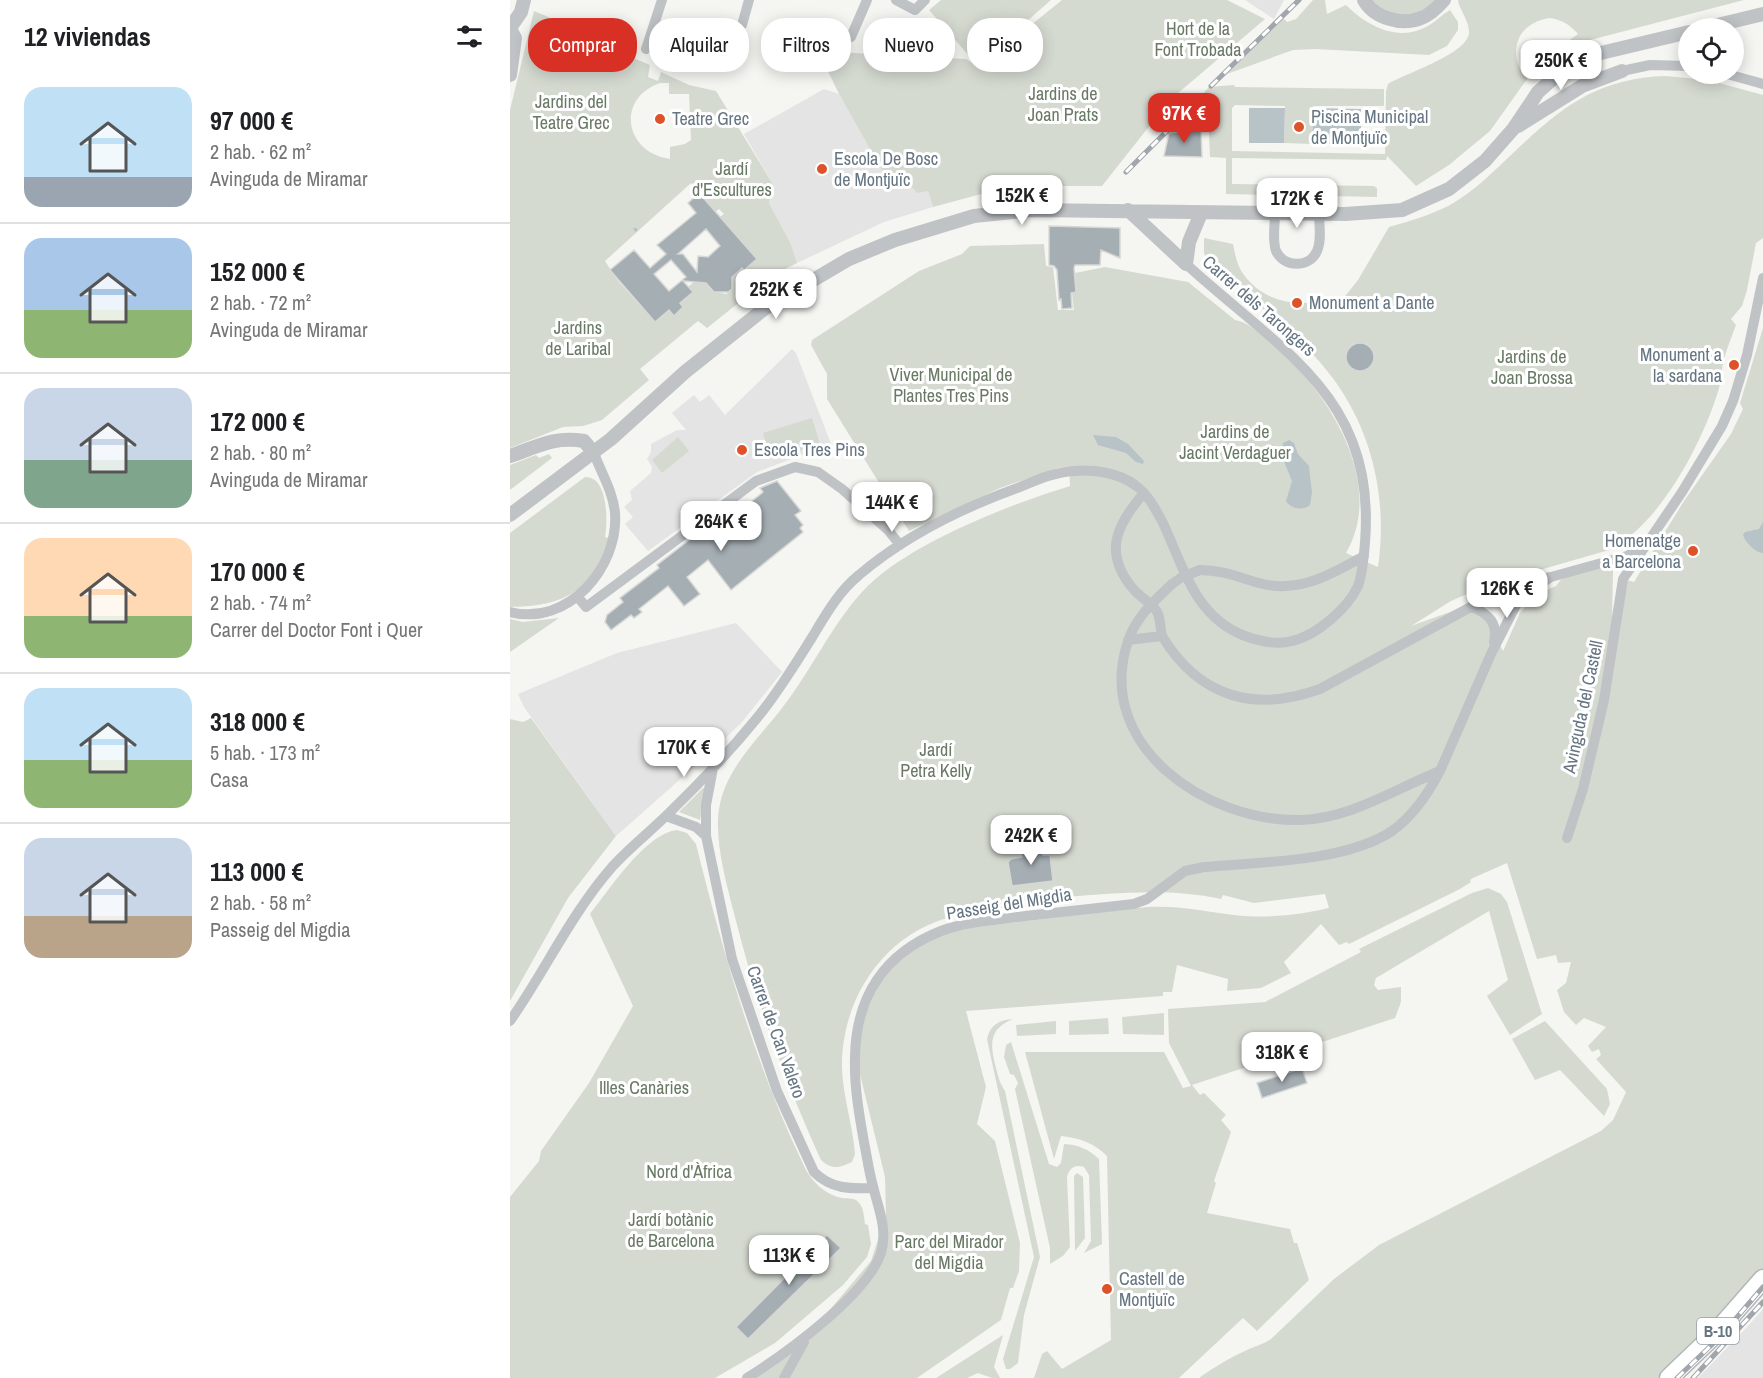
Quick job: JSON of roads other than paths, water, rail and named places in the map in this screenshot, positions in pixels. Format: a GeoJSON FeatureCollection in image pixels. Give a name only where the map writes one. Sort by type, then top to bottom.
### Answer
{"type":"FeatureCollection","features":[{"type":"Feature","properties":{"kind":"highway","name":"B-10"},"geometry":{"type":"LineString","coordinates":[[1669,1378],[1713,1336],[1763,1279]]}},
{"type":"Feature","properties":{"kind":"highway","name":"B-10"},"geometry":{"type":"LineString","coordinates":[[1686,1378],[1763,1297]]}},
{"type":"Feature","properties":{"kind":"street"},"geometry":{"type":"LineString","coordinates":[[510,75],[515,38],[510,28],[524,0]]}},
{"type":"Feature","properties":{"kind":"street"},"geometry":{"type":"LineString","coordinates":[[646,49],[662,0]]}},
{"type":"Feature","properties":{"kind":"street"},"geometry":{"type":"LineString","coordinates":[[744,18],[749,0]]}},
{"type":"Feature","properties":{"kind":"street"},"geometry":{"type":"LineString","coordinates":[[851,37],[867,0]]}},
{"type":"Feature","properties":{"kind":"street"},"geometry":{"type":"LineString","coordinates":[[896,0],[915,10],[925,0]]}},
{"type":"Feature","properties":{"kind":"street"},"geometry":{"type":"LineString","coordinates":[[1364,0],[1381,16],[1401,22],[1420,19],[1435,10],[1444,0]]}},
{"type":"Feature","properties":{"kind":"street"},"geometry":{"type":"LineString","coordinates":[[1744,19],[1763,14]]}},
{"type":"Feature","properties":{"kind":"street"},"geometry":{"type":"LineString","coordinates":[[510,515],[594,453],[741,326],[764,309],[849,259],[895,240],[974,216],[1031,210],[1319,214],[1379,213],[1402,210],[1449,189],[1485,161],[1514,128],[1538,92],[1554,76],[1584,57],[1678,35]]}},
{"type":"Feature","properties":{"kind":"street"},"geometry":{"type":"LineString","coordinates":[[1609,51],[1603,59],[1602,67],[1609,71],[1650,66],[1678,66]]}},
{"type":"Feature","properties":{"kind":"street"},"geometry":{"type":"LineString","coordinates":[[1514,128],[1582,86],[1622,71]]}},
{"type":"Feature","properties":{"kind":"street"},"geometry":{"type":"LineString","coordinates":[[1744,79],[1763,84]]}},
{"type":"Feature","properties":{"kind":"street"},"geometry":{"type":"LineString","coordinates":[[1128,210],[1186,264]]}},
{"type":"Feature","properties":{"kind":"street"},"geometry":{"type":"LineString","coordinates":[[1186,264],[1189,242],[1200,213]]}},
{"type":"Feature","properties":{"kind":"street"},"geometry":{"type":"LineString","coordinates":[[1275,214],[1276,251],[1281,257],[1294,264],[1308,261],[1318,250],[1319,214]]}},
{"type":"Feature","properties":{"kind":"street","name":"Carrer dels Tarongers"},"geometry":{"type":"LineString","coordinates":[[1144,493],[1156,510],[1206,610],[1222,625],[1250,638],[1269,642],[1293,641],[1327,623],[1357,588],[1364,556],[1367,523],[1363,477],[1344,423],[1314,378],[1300,362],[1236,310],[1186,264]]}},
{"type":"Feature","properties":{"kind":"street","name":"Avinguda del Castell"},"geometry":{"type":"LineString","coordinates":[[1567,838],[1583,789],[1604,700],[1623,579],[1722,426],[1733,401],[1750,344],[1763,278]]}},
{"type":"Feature","properties":{"kind":"street"},"geometry":{"type":"LineString","coordinates":[[510,456],[537,444],[559,440],[584,441],[594,453],[609,487],[615,513],[610,554],[600,572],[577,596],[557,608],[540,612],[510,612]]}},
{"type":"Feature","properties":{"kind":"street"},"geometry":{"type":"LineString","coordinates":[[577,596],[586,607],[756,481],[795,467],[818,472],[842,489],[888,530],[900,545]]}},
{"type":"Feature","properties":{"kind":"street"},"geometry":{"type":"LineString","coordinates":[[510,1021],[580,908],[612,867],[713,767],[769,703],[835,601],[856,577],[900,545],[1001,493],[1070,471],[1105,473],[1126,479],[1144,493],[1119,527],[1114,549],[1118,565],[1125,577],[1149,605],[1156,609],[1162,636],[1174,656],[1191,674],[1211,686],[1243,698],[1275,701],[1298,697],[1320,689],[1513,585],[1627,556],[1649,542]]}},
{"type":"Feature","properties":{"kind":"street"},"geometry":{"type":"LineString","coordinates":[[1364,556],[1326,578],[1295,586],[1262,584],[1220,570],[1200,570],[1182,577],[1149,605],[1128,640],[1121,672],[1129,721],[1145,750],[1166,772],[1187,787],[1224,807],[1265,818],[1301,820],[1340,815],[1440,771],[1491,654],[1516,605],[1526,593],[1551,577]]}},
{"type":"Feature","properties":{"kind":"street"},"geometry":{"type":"LineString","coordinates":[[1610,561],[1623,579]]}},
{"type":"Feature","properties":{"kind":"street"},"geometry":{"type":"LineString","coordinates":[[1472,607],[1486,614],[1495,626],[1496,635],[1491,654]]}},
{"type":"Feature","properties":{"kind":"street"},"geometry":{"type":"LineString","coordinates":[[1128,640],[1162,636]]}},
{"type":"Feature","properties":{"kind":"street","name":"Carrer de Can Valero"},"geometry":{"type":"LineString","coordinates":[[713,767],[706,805],[706,836],[732,959],[773,1080],[809,1162],[822,1180],[847,1188],[873,1188]]}},
{"type":"Feature","properties":{"kind":"street","name":"Passeig del Migdia"},"geometry":{"type":"LineString","coordinates":[[747,1378],[806,1338],[859,1287],[876,1265],[882,1250],[883,1217],[873,1188],[857,1103],[855,1056],[858,1023],[869,994],[887,965],[910,946],[942,931],[970,923],[1134,904],[1147,899],[1185,871],[1334,853],[1363,846],[1391,831],[1412,813],[1427,794],[1440,771]]}},
{"type":"Feature","properties":{"kind":"street"},"geometry":{"type":"LineString","coordinates":[[666,816],[696,827],[706,836]]}},
{"type":"Feature","properties":{"kind":"street"},"geometry":{"type":"LineString","coordinates":[[784,1378],[806,1338]]}},
{"type":"Feature","properties":{"kind":"street"},"geometry":{"type":"LineString","coordinates":[[765,1366],[769,1378]]}},
{"type":"Feature","properties":{"kind":"railway"},"geometry":{"type":"LineString","coordinates":[[1211,86],[1299,0]]}},
{"type":"Feature","properties":{"kind":"railway"},"geometry":{"type":"LineString","coordinates":[[1126,172],[1174,124]]}},
{"type":"Feature","properties":{"kind":"railway"},"geometry":{"type":"LineString","coordinates":[[1677,1378],[1720,1337],[1763,1287]]}},
{"type":"Feature","properties":{"kind":"railway"},"geometry":{"type":"LineString","coordinates":[[1693,1378],[1763,1302]]}},
{"type":"Feature","properties":{"kind":"place","name":"Teatre Grec"},"geometry":{"type":"Point","coordinates":[660,119]}},
{"type":"Feature","properties":{"kind":"place","name":"Piscina Municipal de Montjuïc"},"geometry":{"type":"Point","coordinates":[1299,127]}},
{"type":"Feature","properties":{"kind":"place","name":"Escola De Bosc de Montjuïc"},"geometry":{"type":"Point","coordinates":[822,169]}},
{"type":"Feature","properties":{"kind":"place","name":"Monument a Dante"},"geometry":{"type":"Point","coordinates":[1297,303]}},
{"type":"Feature","properties":{"kind":"place","name":"Monument a la sardana"},"geometry":{"type":"Point","coordinates":[1734,365]}},
{"type":"Feature","properties":{"kind":"place","name":"Escola Tres Pins"},"geometry":{"type":"Point","coordinates":[742,450]}},
{"type":"Feature","properties":{"kind":"place","name":"Homenatge a Barcelona"},"geometry":{"type":"Point","coordinates":[1693,551]}},
{"type":"Feature","properties":{"kind":"place","name":"Castell de Montjuïc"},"geometry":{"type":"Point","coordinates":[1107,1289]}},
{"type":"Feature","properties":{"kind":"park label","name":"Hort de la Font Trobada"},"geometry":{"type":"Point","coordinates":[1198,39]}},
{"type":"Feature","properties":{"kind":"park label","name":"Jardins de Joan Prats"},"geometry":{"type":"Point","coordinates":[1063,104]}},
{"type":"Feature","properties":{"kind":"park label","name":"Jardins del Teatre Grec"},"geometry":{"type":"Point","coordinates":[571,112]}},
{"type":"Feature","properties":{"kind":"park label","name":"Jardí d'Escultures"},"geometry":{"type":"Point","coordinates":[732,180]}},
{"type":"Feature","properties":{"kind":"park label","name":"Jardins de Laribal"},"geometry":{"type":"Point","coordinates":[578,338]}},
{"type":"Feature","properties":{"kind":"park label","name":"Jardins de Joan Brossa"},"geometry":{"type":"Point","coordinates":[1532,367]}},
{"type":"Feature","properties":{"kind":"park label","name":"Viver Municipal de Plantes Tres Pins"},"geometry":{"type":"Point","coordinates":[951,385]}},
{"type":"Feature","properties":{"kind":"park label","name":"Jardins de Jacint Verdaguer"},"geometry":{"type":"Point","coordinates":[1235,442]}},
{"type":"Feature","properties":{"kind":"park label","name":"Jardí Petra Kelly"},"geometry":{"type":"Point","coordinates":[936,760]}},
{"type":"Feature","properties":{"kind":"park label","name":"Illes Canàries"},"geometry":{"type":"Point","coordinates":[644,1088]}},
{"type":"Feature","properties":{"kind":"park label","name":"Nord d'Àfrica"},"geometry":{"type":"Point","coordinates":[689,1172]}},
{"type":"Feature","properties":{"kind":"park label","name":"Jardí botànic de Barcelona"},"geometry":{"type":"Point","coordinates":[671,1230]}},
{"type":"Feature","properties":{"kind":"park label","name":"Parc del Mirador del Migdia"},"geometry":{"type":"Point","coordinates":[949,1252]}}]}
